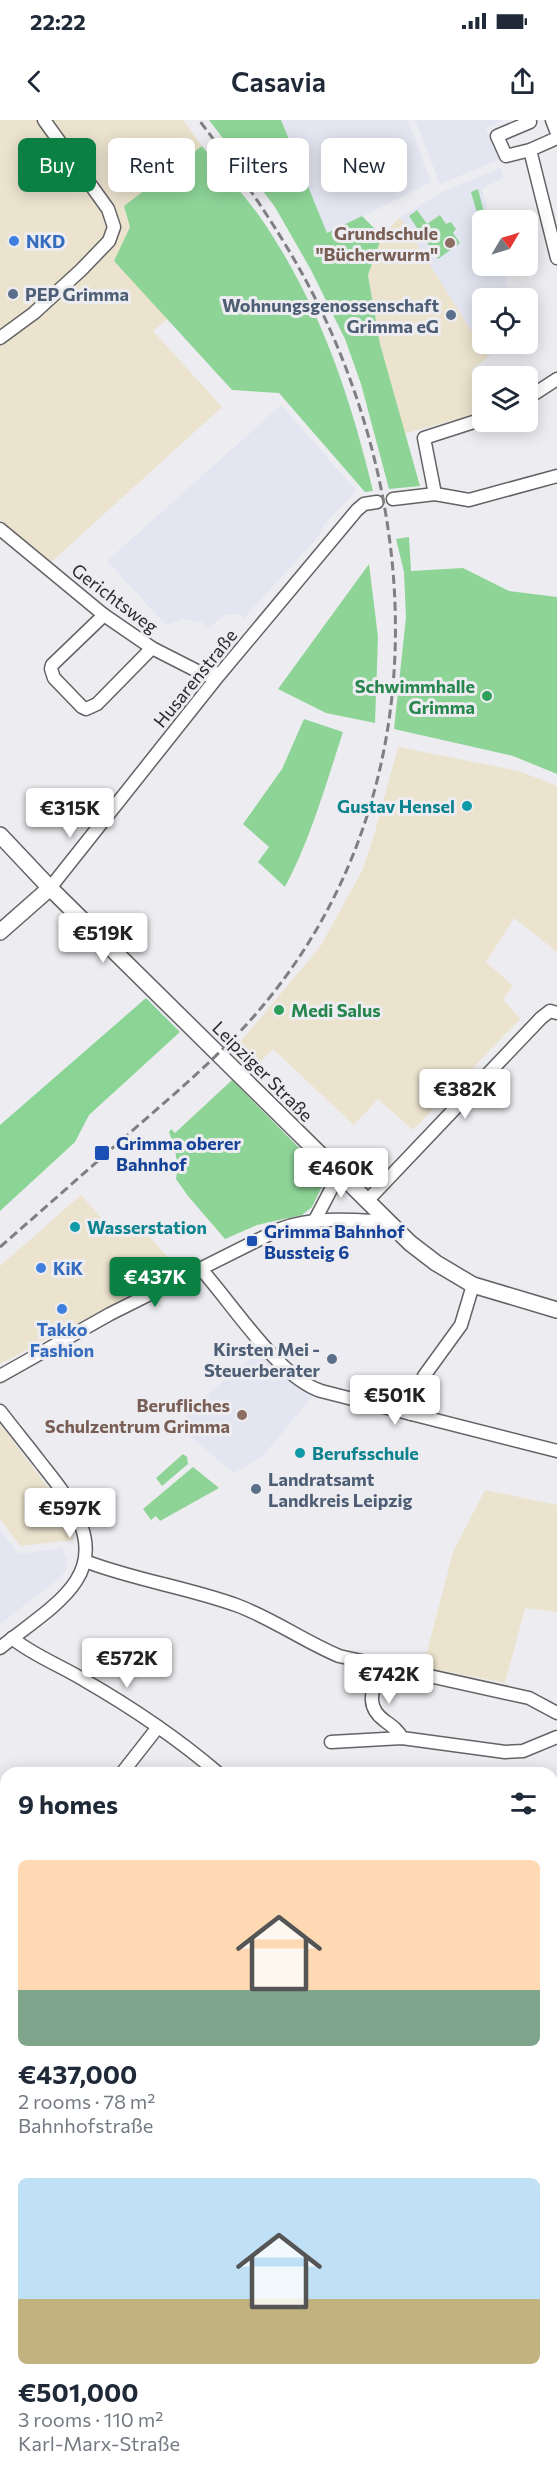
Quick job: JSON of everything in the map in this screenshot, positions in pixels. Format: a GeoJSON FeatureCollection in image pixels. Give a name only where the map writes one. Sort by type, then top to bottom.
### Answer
{"type":"FeatureCollection","features":[{"type":"Feature","properties":{"kind":"main road","name":"Leipziger Straße"},"geometry":{"type":"LineString","coordinates":[[0,835],[50,888],[339,1174],[388,1222],[436,1263],[473,1285],[557,1310]]}},
{"type":"Feature","properties":{"kind":"main road"},"geometry":{"type":"LineString","coordinates":[[0,932],[50,888]]}},
{"type":"Feature","properties":{"kind":"street"},"geometry":{"type":"LineString","coordinates":[[0,338],[34,313],[81,270],[109,241],[114,227],[108,209],[44,120]]}},
{"type":"Feature","properties":{"kind":"street"},"geometry":{"type":"LineString","coordinates":[[530,122],[497,136],[506,156],[530,150],[557,136],[552,120]]}},
{"type":"Feature","properties":{"kind":"street"},"geometry":{"type":"LineString","coordinates":[[530,150],[557,258]]}},
{"type":"Feature","properties":{"kind":"street"},"geometry":{"type":"LineString","coordinates":[[538,391],[557,379]]}},
{"type":"Feature","properties":{"kind":"street"},"geometry":{"type":"LineString","coordinates":[[435,494],[424,438],[472,423]]}},
{"type":"Feature","properties":{"kind":"street"},"geometry":{"type":"LineString","coordinates":[[393,499],[435,494],[469,500],[557,476]]}},
{"type":"Feature","properties":{"kind":"street","name":"Husarenstraße"},"geometry":{"type":"LineString","coordinates":[[50,888],[220,673],[357,510],[364,504],[377,502]]}},
{"type":"Feature","properties":{"kind":"street","name":"Gerichtsweg"},"geometry":{"type":"LineString","coordinates":[[0,529],[104,615],[152,648],[205,675],[220,673]]}},
{"type":"Feature","properties":{"kind":"street"},"geometry":{"type":"LineString","coordinates":[[104,615],[52,665],[51,669],[54,678],[82,707],[86,709],[97,704],[152,648]]}},
{"type":"Feature","properties":{"kind":"street"},"geometry":{"type":"LineString","coordinates":[[367,1201],[541,1018],[550,1011],[557,1014]]}},
{"type":"Feature","properties":{"kind":"street"},"geometry":{"type":"LineString","coordinates":[[315,1220],[328,1199],[339,1174]]}},
{"type":"Feature","properties":{"kind":"street"},"geometry":{"type":"LineString","coordinates":[[0,1376],[110,1314],[280,1229],[315,1220],[388,1222]]}},
{"type":"Feature","properties":{"kind":"street"},"geometry":{"type":"LineString","coordinates":[[200,1268],[275,1358],[304,1384],[557,1451]]}},
{"type":"Feature","properties":{"kind":"street"},"geometry":{"type":"LineString","coordinates":[[411,1414],[424,1376],[461,1325],[473,1285]]}},
{"type":"Feature","properties":{"kind":"street"},"geometry":{"type":"LineString","coordinates":[[0,1411],[77,1514],[85,1539],[85,1561],[77,1580],[67,1592],[0,1648]]}},
{"type":"Feature","properties":{"kind":"street"},"geometry":{"type":"LineString","coordinates":[[85,1561],[106,1569],[234,1604],[339,1656],[529,1698],[557,1713]]}},
{"type":"Feature","properties":{"kind":"street"},"geometry":{"type":"LineString","coordinates":[[12,1638],[22,1647],[84,1679],[158,1727],[210,1767]]}},
{"type":"Feature","properties":{"kind":"street"},"geometry":{"type":"LineString","coordinates":[[380,1665],[371,1702],[373,1709],[394,1727],[402,1738]]}},
{"type":"Feature","properties":{"kind":"street"},"geometry":{"type":"LineString","coordinates":[[127,1767],[158,1727]]}},
{"type":"Feature","properties":{"kind":"street"},"geometry":{"type":"LineString","coordinates":[[331,1742],[402,1738],[505,1752],[523,1751],[557,1737]]}},
{"type":"Feature","properties":{"kind":"shaded area"},"geometry":{"type":"Polygon","coordinates":[[[0,120],[183,120],[202,146],[195,151],[195,138],[108,138],[108,192],[142,192],[124,206],[130,227],[114,261],[168,318],[153,331],[222,407],[50,563],[0,520],[0,120]]]}},
{"type":"Feature","properties":{"kind":"shaded area"},"geometry":{"type":"Polygon","coordinates":[[[281,120],[408,120],[431,182],[327,234],[309,189],[309,138],[288,138],[281,120]]]}},
{"type":"Feature","properties":{"kind":"shaded area","name":"Grundschule \"Bücherwurm\""},"geometry":{"type":"Polygon","coordinates":[[[415,120],[504,120],[486,128],[499,160],[440,184],[415,120]]]}},
{"type":"Feature","properties":{"kind":"shaded area","name":"Grundschule \"Bücherwurm\""},"geometry":{"type":"Polygon","coordinates":[[[501,168],[503,178],[482,189],[487,210],[472,210],[472,276],[505,276],[508,288],[472,288],[472,332],[400,217],[444,191],[501,168]]]}},
{"type":"Feature","properties":{"kind":"shaded area"},"geometry":{"type":"Polygon","coordinates":[[[400,217],[472,332],[472,354],[486,354],[488,357],[476,366],[472,366],[472,415],[403,434],[380,344],[368,274],[382,236],[400,217]]]}},
{"type":"Feature","properties":{"kind":"shaded area"},"geometry":{"type":"Polygon","coordinates":[[[281,405],[355,489],[353,494],[326,522],[317,538],[243,619],[239,614],[225,615],[208,628],[201,622],[185,619],[166,625],[107,561],[281,405]]]}},
{"type":"Feature","properties":{"kind":"shaded area"},"geometry":{"type":"Polygon","coordinates":[[[398,747],[519,771],[557,786],[557,952],[514,918],[486,962],[513,986],[503,999],[520,1019],[413,1130],[378,1099],[354,1125],[273,1049],[250,1073],[231,1053],[320,947],[362,871],[398,747]]]}},
{"type":"Feature","properties":{"kind":"shaded area"},"geometry":{"type":"Polygon","coordinates":[[[81,1195],[117,1236],[136,1221],[177,1268],[176,1271],[0,1364],[0,1266],[81,1195]]]}},
{"type":"Feature","properties":{"kind":"shaded area","name":"Berufliches Schulzentrum Grimma"},"geometry":{"type":"Polygon","coordinates":[[[262,1348],[316,1392],[263,1456],[234,1473],[182,1430],[181,1422],[192,1408],[262,1348]]]}},
{"type":"Feature","properties":{"kind":"shaded area"},"geometry":{"type":"Polygon","coordinates":[[[0,1424],[47,1486],[74,1540],[20,1546],[0,1518],[0,1424]]]}},
{"type":"Feature","properties":{"kind":"shaded area"},"geometry":{"type":"Polygon","coordinates":[[[485,1490],[557,1505],[557,1612],[525,1608],[505,1683],[423,1667],[453,1552],[485,1490]]]}},
{"type":"Feature","properties":{"kind":"shaded area"},"geometry":{"type":"Polygon","coordinates":[[[0,1530],[19,1554],[62,1548],[67,1568],[61,1577],[0,1624],[0,1530]]]}},
{"type":"Feature","properties":{"kind":"green space"},"geometry":{"type":"Polygon","coordinates":[[[209,120],[281,120],[288,138],[223,138],[209,120]]]}},
{"type":"Feature","properties":{"kind":"green space"},"geometry":{"type":"Polygon","coordinates":[[[202,146],[207,152],[207,192],[240,192],[263,221],[305,293],[333,357],[355,423],[373,491],[365,492],[279,393],[232,390],[114,261],[130,227],[124,206],[142,192],[195,192],[195,151],[202,146]]]}},
{"type":"Feature","properties":{"kind":"green space"},"geometry":{"type":"Polygon","coordinates":[[[309,189],[327,233],[362,216],[382,236],[368,275],[380,344],[420,486],[389,489],[361,384],[345,339],[311,270],[275,207],[264,192],[309,192],[309,189]]]}},
{"type":"Feature","properties":{"kind":"green space"},"geometry":{"type":"Polygon","coordinates":[[[478,189],[483,210],[476,210],[471,192],[478,189]]]}},
{"type":"Feature","properties":{"kind":"green space"},"geometry":{"type":"Polygon","coordinates":[[[417,210],[427,224],[440,215],[446,224],[451,222],[456,229],[453,233],[460,243],[438,259],[409,216],[417,210]]]}},
{"type":"Feature","properties":{"kind":"green space"},"geometry":{"type":"Polygon","coordinates":[[[409,537],[411,571],[463,568],[509,591],[557,597],[557,774],[513,756],[394,729],[406,617],[404,572],[396,539],[409,537]]]}},
{"type":"Feature","properties":{"kind":"green space"},"geometry":{"type":"Polygon","coordinates":[[[369,564],[378,637],[375,723],[326,713],[278,689],[369,564]]]}},
{"type":"Feature","properties":{"kind":"green space"},"geometry":{"type":"Polygon","coordinates":[[[304,719],[343,732],[310,830],[285,887],[258,862],[269,847],[243,824],[282,769],[304,719]]]}},
{"type":"Feature","properties":{"kind":"green space"},"geometry":{"type":"Polygon","coordinates":[[[146,998],[180,1032],[89,1115],[75,1142],[0,1211],[0,1125],[146,998]]]}},
{"type":"Feature","properties":{"kind":"green space"},"geometry":{"type":"Polygon","coordinates":[[[232,1080],[324,1173],[324,1182],[312,1207],[302,1215],[257,1225],[225,1239],[176,1179],[176,1155],[169,1132],[171,1129],[175,1133],[232,1080]]]}},
{"type":"Feature","properties":{"kind":"green space"},"geometry":{"type":"Polygon","coordinates":[[[183,1454],[187,1457],[188,1464],[162,1486],[156,1478],[183,1454]]]}},
{"type":"Feature","properties":{"kind":"green space"},"geometry":{"type":"Polygon","coordinates":[[[193,1467],[219,1488],[160,1521],[156,1516],[151,1520],[143,1509],[193,1467]]]}},
{"type":"Feature","properties":{"kind":"railway"},"geometry":{"type":"LineString","coordinates":[[0,1247],[199,1071],[255,1015],[310,940],[351,859],[379,774],[393,687],[395,598],[385,508],[364,420],[332,334],[304,277],[255,197],[199,120]]}},
{"type":"Feature","properties":{"kind":"place","name":"NKD"},"geometry":{"type":"Point","coordinates":[14,241]}},
{"type":"Feature","properties":{"kind":"place","name":"Grundschule \"Bücherwurm\""},"geometry":{"type":"Point","coordinates":[450,243]}},
{"type":"Feature","properties":{"kind":"place","name":"PEP Grimma"},"geometry":{"type":"Point","coordinates":[13,294]}},
{"type":"Feature","properties":{"kind":"place","name":"Wohnungsgenossenschaft Grimma eG"},"geometry":{"type":"Point","coordinates":[451,315]}},
{"type":"Feature","properties":{"kind":"place","name":"Schwimmhalle Grimma"},"geometry":{"type":"Point","coordinates":[487,696]}},
{"type":"Feature","properties":{"kind":"place","name":"Gustav Hensel"},"geometry":{"type":"Point","coordinates":[467,806]}},
{"type":"Feature","properties":{"kind":"place","name":"Medi Salus"},"geometry":{"type":"Point","coordinates":[279,1010]}},
{"type":"Feature","properties":{"kind":"place","name":"Grimma oberer Bahnhof"},"geometry":{"type":"Point","coordinates":[102,1153]}},
{"type":"Feature","properties":{"kind":"place","name":"Wasserstation"},"geometry":{"type":"Point","coordinates":[75,1227]}},
{"type":"Feature","properties":{"kind":"place","name":"Grimma Bahnhof Bussteig 6"},"geometry":{"type":"Point","coordinates":[252,1241]}},
{"type":"Feature","properties":{"kind":"place","name":"KiK"},"geometry":{"type":"Point","coordinates":[41,1268]}},
{"type":"Feature","properties":{"kind":"place","name":"Takko Fashion"},"geometry":{"type":"Point","coordinates":[62,1309]}},
{"type":"Feature","properties":{"kind":"place","name":"Kirsten Mei - Steuerberater"},"geometry":{"type":"Point","coordinates":[332,1359]}},
{"type":"Feature","properties":{"kind":"place","name":"Berufliches Schulzentrum Grimma"},"geometry":{"type":"Point","coordinates":[242,1415]}},
{"type":"Feature","properties":{"kind":"place","name":"Berufsschule"},"geometry":{"type":"Point","coordinates":[300,1453]}},
{"type":"Feature","properties":{"kind":"place","name":"Landratsamt Landkreis Leipzig"},"geometry":{"type":"Point","coordinates":[256,1489]}}]}
